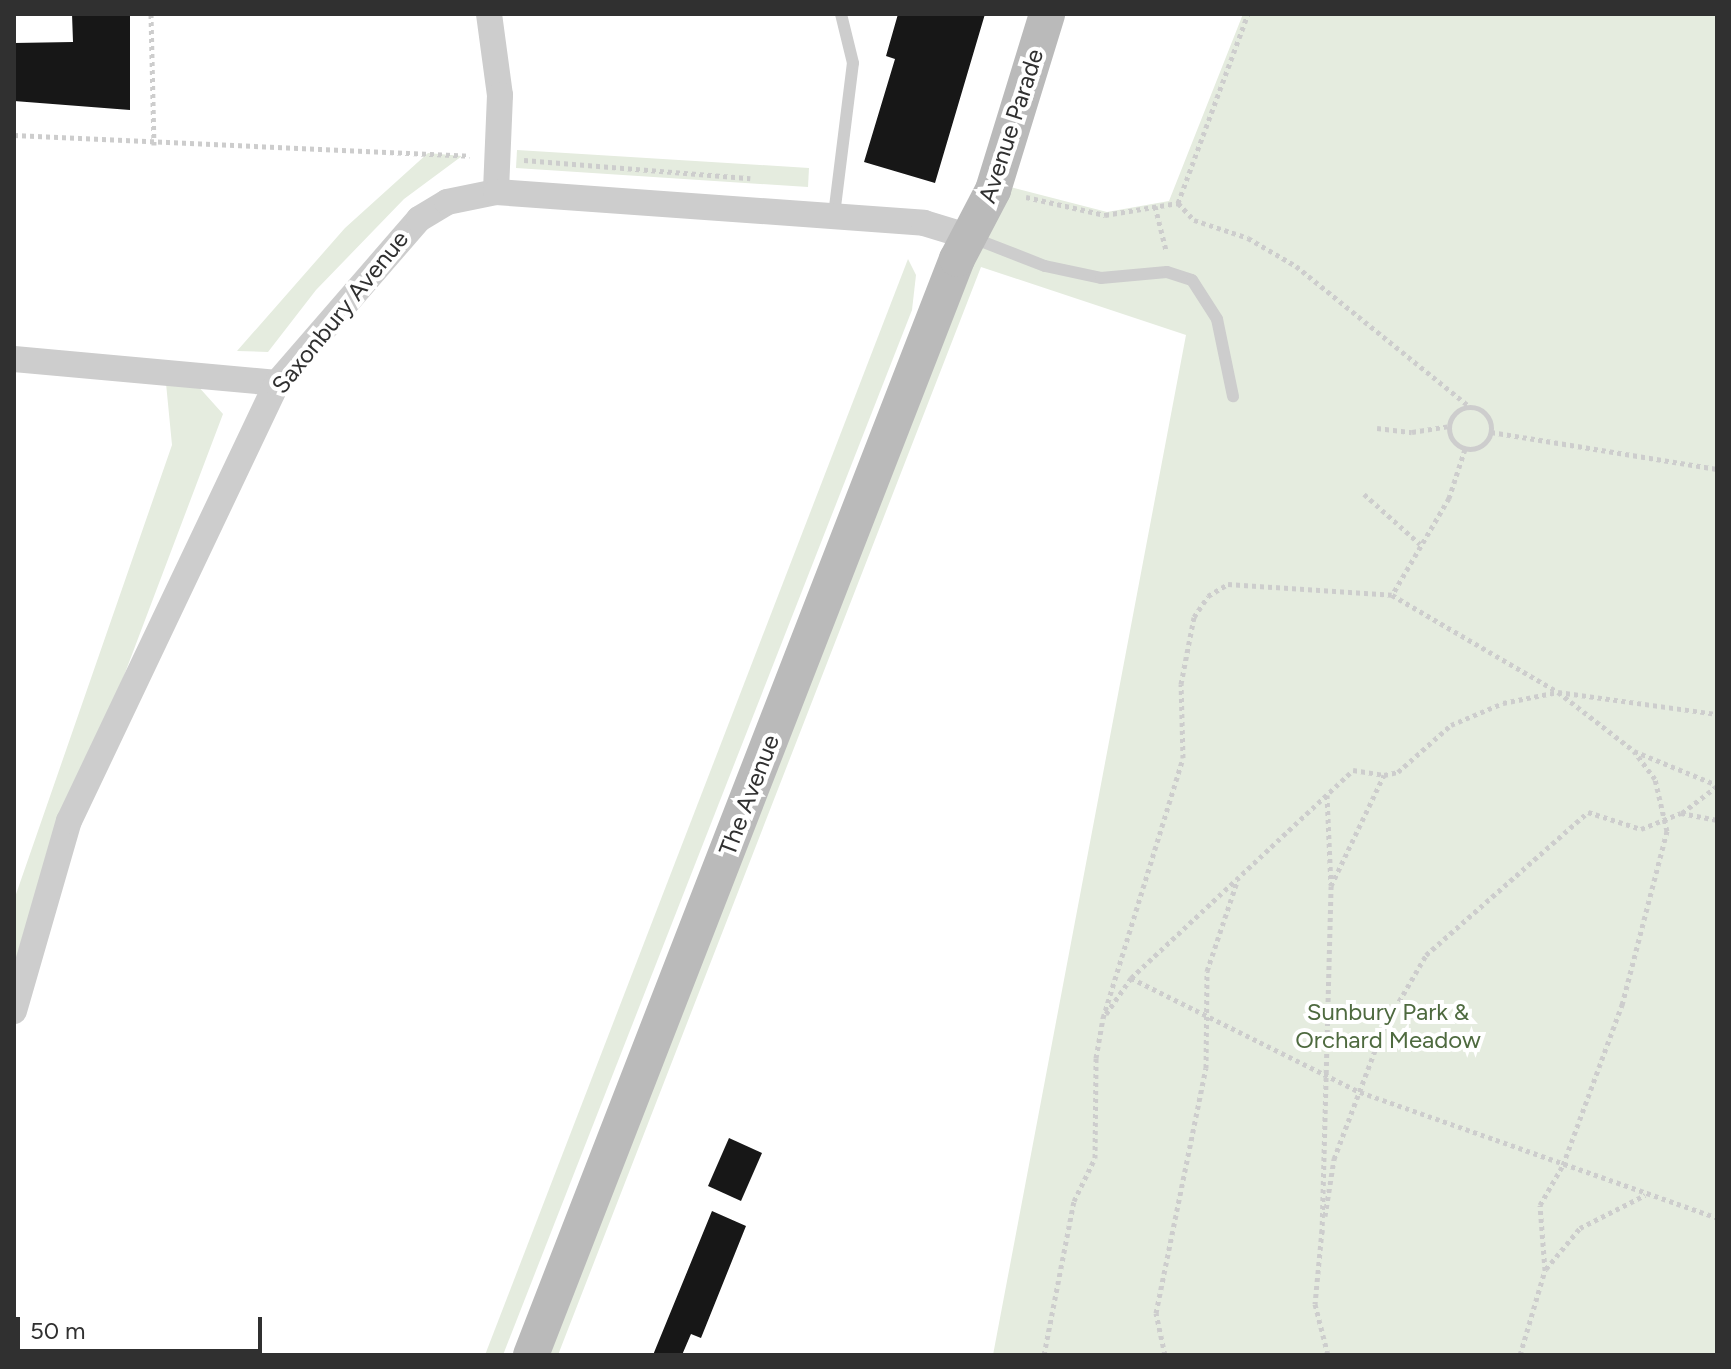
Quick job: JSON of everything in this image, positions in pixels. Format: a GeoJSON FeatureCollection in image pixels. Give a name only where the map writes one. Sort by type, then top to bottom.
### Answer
{"type":"FeatureCollection","features":[{"type":"Feature","properties":{"kind":"street"},"geometry":{"type":"LineString","coordinates":[[489,14],[500,95],[496,192]]}},
{"type":"Feature","properties":{"kind":"street","name":"Avenue Parade"},"geometry":{"type":"LineString","coordinates":[[970,237],[993,190],[1047,14]]}},
{"type":"Feature","properties":{"kind":"street","name":"Saxonbury Avenue"},"geometry":{"type":"LineString","coordinates":[[14,1011],[69,821],[277,383],[407,229],[447,202],[496,192],[924,223],[970,237]]}},
{"type":"Feature","properties":{"kind":"street","name":"The Avenue"},"geometry":{"type":"LineString","coordinates":[[531,1355],[970,237]]}},
{"type":"Feature","properties":{"kind":"street"},"geometry":{"type":"LineString","coordinates":[[14,359],[277,383]]}},
{"type":"Feature","properties":{"kind":"lane"},"geometry":{"type":"LineString","coordinates":[[834,215],[853,63],[841,14]]}},
{"type":"Feature","properties":{"kind":"lane"},"geometry":{"type":"LineString","coordinates":[[970,237],[1045,266],[1101,278],[1173,274],[1192,280],[1209,298],[1233,396]]}},
{"type":"Feature","properties":{"kind":"path"},"geometry":{"type":"LineString","coordinates":[[151,14],[154,145]]}},
{"type":"Feature","properties":{"kind":"path"},"geometry":{"type":"LineString","coordinates":[[1178,203],[1248,14]]}},
{"type":"Feature","properties":{"kind":"path"},"geometry":{"type":"LineString","coordinates":[[993,190],[1105,215],[1178,203]]}},
{"type":"Feature","properties":{"kind":"path"},"geometry":{"type":"LineString","coordinates":[[1178,203],[1194,220],[1248,238],[1296,266],[1469,406],[1481,409],[1491,432]]}},
{"type":"Feature","properties":{"kind":"path"},"geometry":{"type":"LineString","coordinates":[[1155,206],[1173,274]]}},
{"type":"Feature","properties":{"kind":"path"},"geometry":{"type":"LineString","coordinates":[[1377,428],[1412,432],[1448,426],[1469,406]]}},
{"type":"Feature","properties":{"kind":"path"},"geometry":{"type":"LineString","coordinates":[[1448,426],[1465,449]]}},
{"type":"Feature","properties":{"kind":"path"},"geometry":{"type":"LineString","coordinates":[[1465,449],[1482,446],[1491,432]]}},
{"type":"Feature","properties":{"kind":"path"},"geometry":{"type":"LineString","coordinates":[[1491,432],[1717,469]]}},
{"type":"Feature","properties":{"kind":"path"},"geometry":{"type":"LineString","coordinates":[[1392,595],[1449,498],[1465,449]]}},
{"type":"Feature","properties":{"kind":"path"},"geometry":{"type":"LineString","coordinates":[[1364,494],[1420,544]]}},
{"type":"Feature","properties":{"kind":"path"},"geometry":{"type":"LineString","coordinates":[[1044,1355],[1074,1201],[1095,1158],[1096,1058],[1103,1018],[1183,758],[1185,649],[1208,596],[1228,584],[1392,595],[1558,692],[1634,751],[1655,779],[1666,820],[1622,1005],[1563,1165],[1540,1205],[1545,1270],[1520,1355]]}},
{"type":"Feature","properties":{"kind":"path"},"geometry":{"type":"LineString","coordinates":[[1103,1018],[1131,978],[1353,770],[1384,775],[1398,772],[1451,725],[1503,703],[1558,692],[1717,714]]}},
{"type":"Feature","properties":{"kind":"path"},"geometry":{"type":"LineString","coordinates":[[1328,1355],[1315,1304],[1334,1159],[1383,1029],[1426,955],[1505,879],[1588,812],[1641,829],[1681,813],[1717,785],[1634,751]]}},
{"type":"Feature","properties":{"kind":"path"},"geometry":{"type":"LineString","coordinates":[[1331,886],[1384,775]]}},
{"type":"Feature","properties":{"kind":"path"},"geometry":{"type":"LineString","coordinates":[[1322,1233],[1322,1075],[1331,886],[1327,795]]}},
{"type":"Feature","properties":{"kind":"path"},"geometry":{"type":"LineString","coordinates":[[1681,813],[1717,820]]}},
{"type":"Feature","properties":{"kind":"path"},"geometry":{"type":"LineString","coordinates":[[1165,1355],[1156,1313],[1206,1068],[1203,1012],[1207,971],[1238,879]]}},
{"type":"Feature","properties":{"kind":"path"},"geometry":{"type":"LineString","coordinates":[[1131,978],[1360,1092],[1717,1218]]}},
{"type":"Feature","properties":{"kind":"path"},"geometry":{"type":"LineString","coordinates":[[1545,1270],[1580,1228],[1646,1195]]}},
{"type":"Feature","properties":{"kind":"green space","name":"Sunbury Park & Orchard Meadow"},"geometry":{"type":"Polygon","coordinates":[[[1243,14],[1717,14],[1717,1355],[993,1355],[1186,335],[981,267],[558,1355],[540,1355],[995,183],[1107,212],[1169,201],[1243,14]]]}},
{"type":"Feature","properties":{"kind":"green space"},"geometry":{"type":"Polygon","coordinates":[[[517,150],[809,168],[808,187],[516,168],[517,150]]]}},
{"type":"Feature","properties":{"kind":"green space"},"geometry":{"type":"Polygon","coordinates":[[[428,153],[462,156],[404,199],[316,290],[268,352],[237,351],[345,228],[428,153]]]}},
{"type":"Feature","properties":{"kind":"green space"},"geometry":{"type":"Polygon","coordinates":[[[908,259],[916,275],[912,310],[503,1355],[485,1355],[908,259]]]}},
{"type":"Feature","properties":{"kind":"green space"},"geometry":{"type":"Polygon","coordinates":[[[165,373],[188,375],[223,414],[69,821],[14,1011],[14,900],[172,445],[165,373]]]}},
{"type":"Feature","properties":{"kind":"building"},"geometry":{"type":"Polygon","coordinates":[[[72,14],[130,14],[130,110],[14,101],[14,43],[73,42],[72,14]]]}},
{"type":"Feature","properties":{"kind":"building"},"geometry":{"type":"Polygon","coordinates":[[[898,14],[985,14],[935,183],[864,162],[895,59],[886,56],[898,14]]]}},
{"type":"Feature","properties":{"kind":"building"},"geometry":{"type":"Polygon","coordinates":[[[729,1138],[762,1153],[741,1201],[708,1186],[729,1138]]]}},
{"type":"Feature","properties":{"kind":"building"},"geometry":{"type":"Polygon","coordinates":[[[712,1211],[746,1226],[701,1338],[691,1334],[682,1355],[653,1355],[712,1211]]]}}]}
